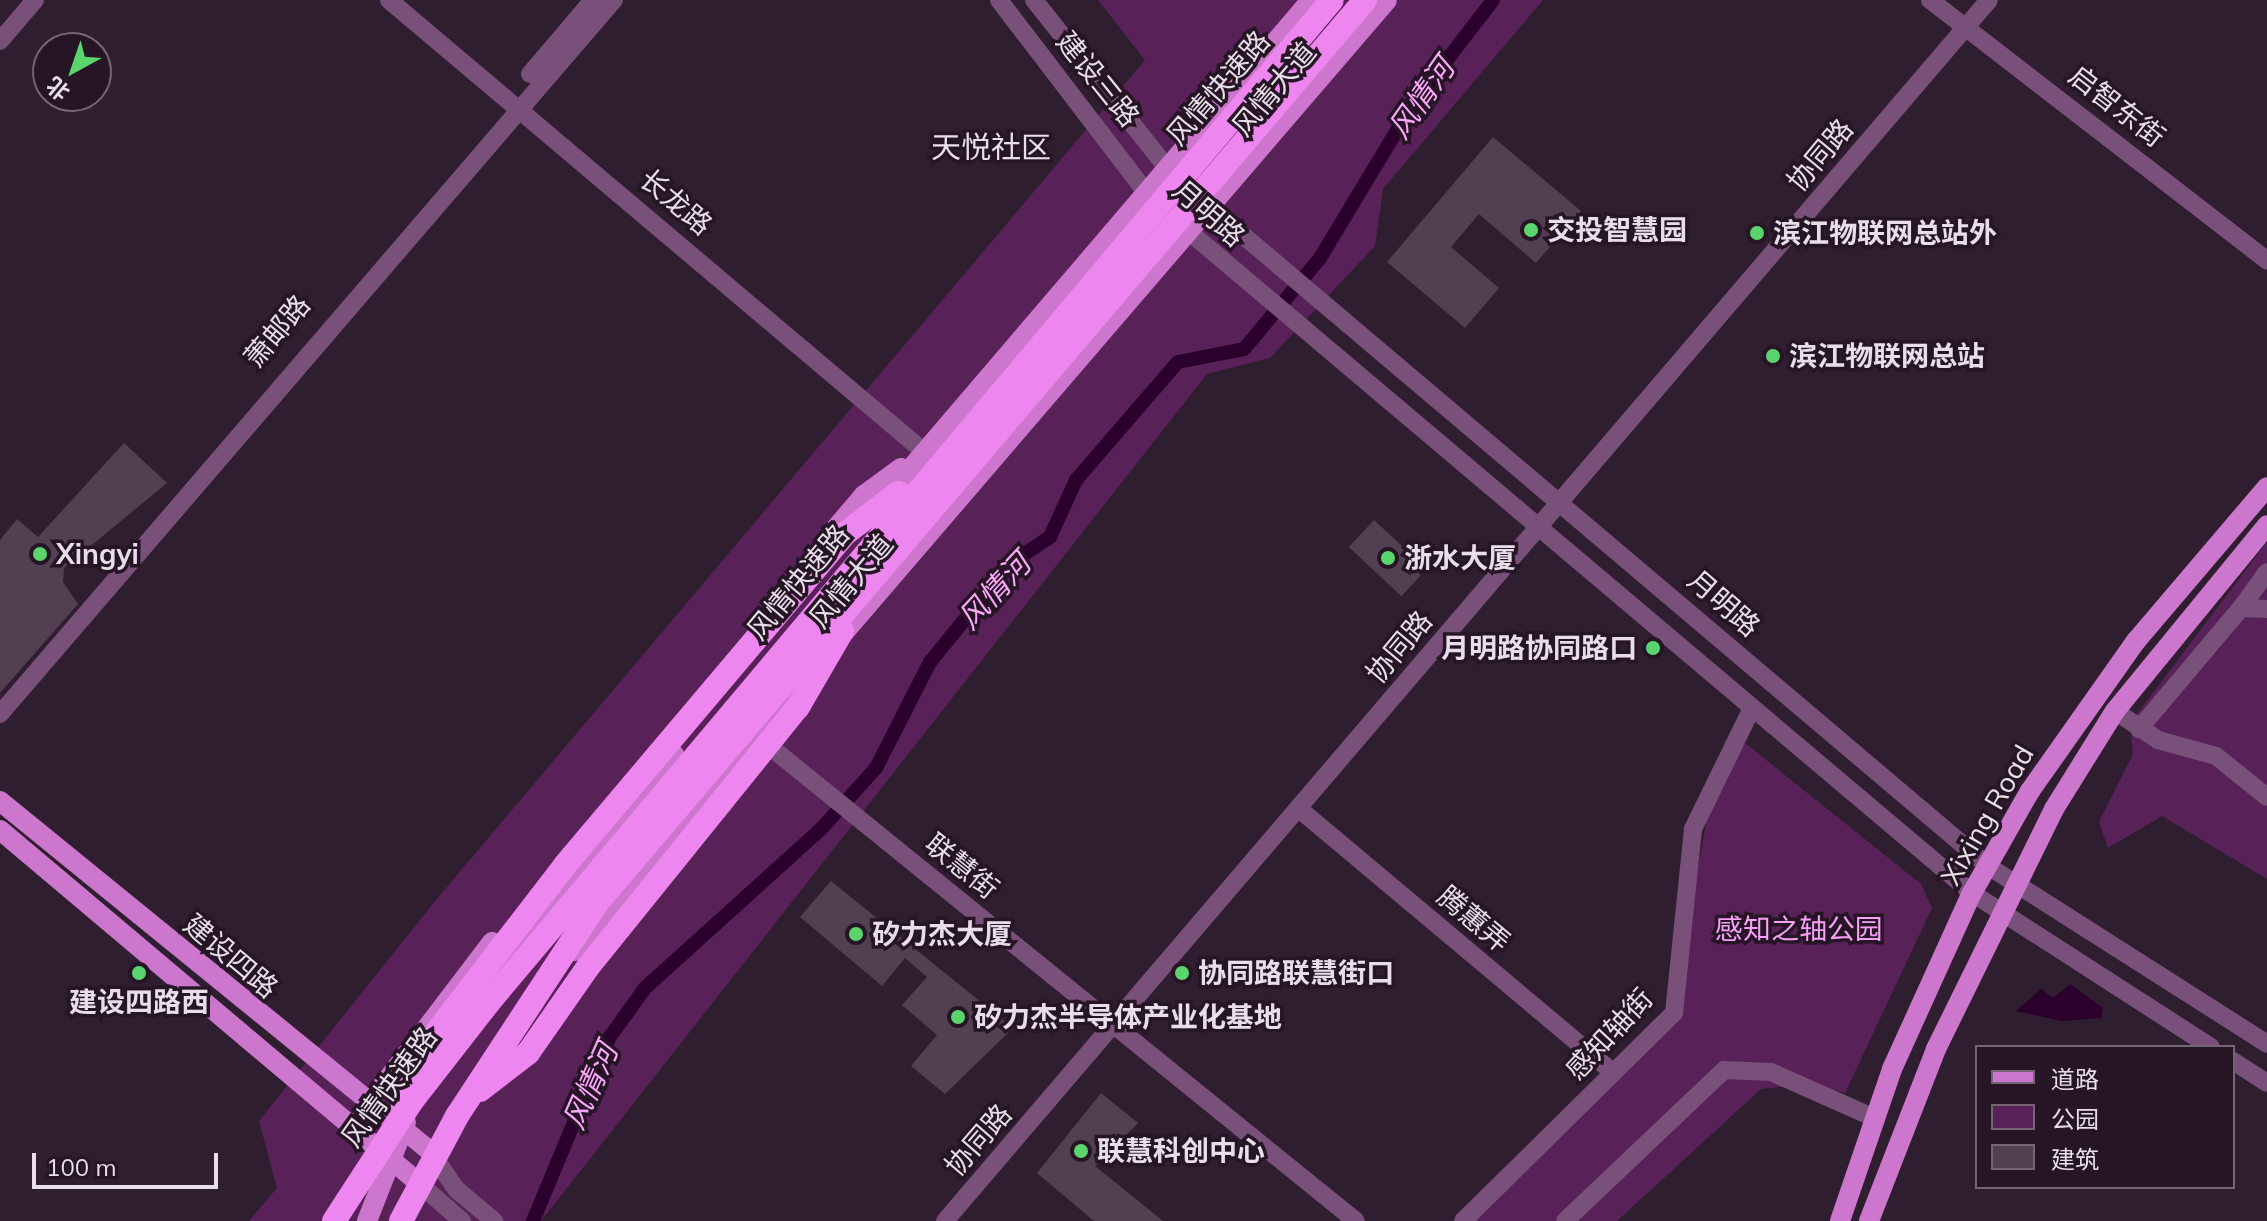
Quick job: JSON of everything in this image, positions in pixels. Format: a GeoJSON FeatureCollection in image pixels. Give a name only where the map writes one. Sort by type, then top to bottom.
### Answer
{"type":"FeatureCollection","features":[{"type":"Feature","properties":{"kind":"highway","name":"风情快速路"},"geometry":{"type":"LineString","coordinates":[[334,1221],[412,1101],[489,1002],[930,456],[1332,0]]}},
{"type":"Feature","properties":{"kind":"highway","name":"风情快速路"},"geometry":{"type":"LineString","coordinates":[[401,1221],[550,967],[871,581],[1365,0]]}},
{"type":"Feature","properties":{"kind":"highway"},"geometry":{"type":"LineString","coordinates":[[399,1131],[406,1082],[432,1038],[634,783],[846,533],[930,456]]}},
{"type":"Feature","properties":{"kind":"highway"},"geometry":{"type":"LineString","coordinates":[[453,1112],[528,1053],[588,967],[798,707],[871,581]]}},
{"type":"Feature","properties":{"kind":"main road","name":"风情大道"},"geometry":{"type":"LineString","coordinates":[[367,1221],[393,1164],[399,1131],[445,1043],[489,984],[1311,0]]}},
{"type":"Feature","properties":{"kind":"main road","name":"风情大道"},"geometry":{"type":"LineString","coordinates":[[392,1221],[487,1048],[1387,0]]}},
{"type":"Feature","properties":{"kind":"main road"},"geometry":{"type":"LineString","coordinates":[[368,1105],[467,972],[864,495],[930,456]]}},
{"type":"Feature","properties":{"kind":"main road","name":"Xixing Road"},"geometry":{"type":"LineString","coordinates":[[1840,1221],[1875,1118],[1972,893],[2083,711],[2267,487]]}},
{"type":"Feature","properties":{"kind":"main road","name":"Xixing Road"},"geometry":{"type":"LineString","coordinates":[[1869,1221],[1936,1049],[2015,884],[2115,711],[2267,525]]}},
{"type":"Feature","properties":{"kind":"main road","name":"建设四路"},"geometry":{"type":"LineString","coordinates":[[0,801],[399,1131],[430,1151]]}},
{"type":"Feature","properties":{"kind":"main road","name":"建设四路"},"geometry":{"type":"LineString","coordinates":[[0,830],[414,1179]]}},
{"type":"Feature","properties":{"kind":"street"},"geometry":{"type":"LineString","coordinates":[[0,41],[35,0]]}},
{"type":"Feature","properties":{"kind":"street","name":"长龙路"},"geometry":{"type":"LineString","coordinates":[[389,0],[930,456]]}},
{"type":"Feature","properties":{"kind":"street","name":"萧邮路"},"geometry":{"type":"LineString","coordinates":[[0,714],[133,559],[593,0]]}},
{"type":"Feature","properties":{"kind":"street","name":"萧邮路"},"geometry":{"type":"LineString","coordinates":[[0,695],[512,102],[614,0]]}},
{"type":"Feature","properties":{"kind":"street","name":"建设三路"},"geometry":{"type":"LineString","coordinates":[[999,0],[1135,171],[1147,197]]}},
{"type":"Feature","properties":{"kind":"street","name":"建设三路"},"geometry":{"type":"LineString","coordinates":[[1034,0],[1167,172]]}},
{"type":"Feature","properties":{"kind":"street","name":"启智东街"},"geometry":{"type":"LineString","coordinates":[[1930,0],[1969,24],[2267,260]]}},
{"type":"Feature","properties":{"kind":"street","name":"协同路"},"geometry":{"type":"LineString","coordinates":[[945,1221],[1989,0]]}},
{"type":"Feature","properties":{"kind":"street","name":"月明路"},"geometry":{"type":"LineString","coordinates":[[1167,172],[1562,501],[1988,866],[2267,1044]]}},
{"type":"Feature","properties":{"kind":"street","name":"月明路"},"geometry":{"type":"LineString","coordinates":[[1147,197],[1972,893],[2208,1045]]}},
{"type":"Feature","properties":{"kind":"street"},"geometry":{"type":"LineString","coordinates":[[2139,729],[2241,608],[2267,572]]}},
{"type":"Feature","properties":{"kind":"street"},"geometry":{"type":"LineString","coordinates":[[2241,608],[2267,609]]}},
{"type":"Feature","properties":{"kind":"street","name":"感知轴街"},"geometry":{"type":"LineString","coordinates":[[1463,1221],[1674,1013],[1693,829],[1752,708]]}},
{"type":"Feature","properties":{"kind":"street"},"geometry":{"type":"LineString","coordinates":[[2115,711],[2139,729],[2216,756],[2267,797]]}},
{"type":"Feature","properties":{"kind":"street","name":"联慧街"},"geometry":{"type":"LineString","coordinates":[[757,736],[1356,1221]]}},
{"type":"Feature","properties":{"kind":"street","name":"腾蕙弄"},"geometry":{"type":"LineString","coordinates":[[1298,808],[1614,1073]]}},
{"type":"Feature","properties":{"kind":"street"},"geometry":{"type":"LineString","coordinates":[[2235,1062],[2267,1083]]}},
{"type":"Feature","properties":{"kind":"street"},"geometry":{"type":"LineString","coordinates":[[1565,1221],[1724,1070],[1771,1072],[1875,1118]]}},
{"type":"Feature","properties":{"kind":"street"},"geometry":{"type":"LineString","coordinates":[[430,1151],[494,1221]]}},
{"type":"Feature","properties":{"kind":"street"},"geometry":{"type":"LineString","coordinates":[[414,1179],[462,1221]]}},
{"type":"Feature","properties":{"kind":"green space"},"geometry":{"type":"Polygon","coordinates":[[[1098,0],[1543,0],[1383,189],[1375,246],[1270,358],[1207,374],[541,1221],[249,1221],[277,1188],[259,1121],[436,900],[1145,60],[1098,0]]]}},
{"type":"Feature","properties":{"kind":"green space"},"geometry":{"type":"Polygon","coordinates":[[[2267,542],[2267,879],[2162,816],[2108,848],[2099,822],[2133,754],[2130,723],[2267,542]]]}},
{"type":"Feature","properties":{"kind":"green space","name":"感知之轴公园"},"geometry":{"type":"Polygon","coordinates":[[[1745,743],[1921,884],[1932,908],[1845,1093],[1809,1083],[1761,1089],[1617,1221],[1469,1221],[1672,1005],[1712,793],[1745,743]]]}},
{"type":"Feature","properties":{"kind":"shaded area"},"geometry":{"type":"Polygon","coordinates":[[[2070,984],[2103,1008],[2101,1018],[2062,1021],[2016,1011],[2041,989],[2053,998],[2070,984]]]}},
{"type":"Feature","properties":{"kind":"building","name":"交投智慧园"},"geometry":{"type":"Polygon","coordinates":[[[1493,137],[1581,211],[1536,263],[1479,214],[1451,247],[1499,288],[1465,328],[1387,262],[1493,137]]]}},
{"type":"Feature","properties":{"kind":"building","name":"Xingyi"},"geometry":{"type":"Polygon","coordinates":[[[124,443],[167,483],[64,568],[63,582],[78,604],[0,693],[0,540],[17,519],[38,537],[124,443]]]}},
{"type":"Feature","properties":{"kind":"building","name":"浙水大厦"},"geometry":{"type":"Polygon","coordinates":[[[1374,520],[1427,569],[1401,596],[1349,547],[1374,520]]]}},
{"type":"Feature","properties":{"kind":"building"},"geometry":{"type":"Polygon","coordinates":[[[831,881],[1013,1028],[945,1094],[911,1066],[937,1035],[902,1005],[927,977],[905,958],[882,986],[800,917],[831,881]]]}},
{"type":"Feature","properties":{"kind":"building","name":"联慧科创中心"},"geometry":{"type":"Polygon","coordinates":[[[1101,1093],[1138,1123],[1095,1166],[1163,1221],[1094,1221],[1037,1173],[1101,1093]]]}},
{"type":"Feature","properties":{"kind":"waterway","name":"风情河"},"geometry":{"type":"LineString","coordinates":[[533,1221],[609,1038],[645,988],[821,829],[876,768],[930,662],[1011,563],[1050,537],[1076,480],[1178,362],[1244,349],[1320,258],[1413,104],[1493,0]]}},
{"type":"Feature","properties":{"kind":"place","name":"交投智慧园"},"geometry":{"type":"Point","coordinates":[1531,230]}},
{"type":"Feature","properties":{"kind":"place","name":"滨江物联网总站外"},"geometry":{"type":"Point","coordinates":[1757,233]}},
{"type":"Feature","properties":{"kind":"place","name":"滨江物联网总站"},"geometry":{"type":"Point","coordinates":[1773,356]}},
{"type":"Feature","properties":{"kind":"place","name":"Xingyi"},"geometry":{"type":"Point","coordinates":[40,554]}},
{"type":"Feature","properties":{"kind":"place","name":"浙水大厦"},"geometry":{"type":"Point","coordinates":[1388,558]}},
{"type":"Feature","properties":{"kind":"place","name":"月明路协同路口"},"geometry":{"type":"Point","coordinates":[1653,648]}},
{"type":"Feature","properties":{"kind":"place","name":"矽力杰大厦"},"geometry":{"type":"Point","coordinates":[856,934]}},
{"type":"Feature","properties":{"kind":"place","name":"建设四路西"},"geometry":{"type":"Point","coordinates":[139,973]}},
{"type":"Feature","properties":{"kind":"place","name":"协同路联慧街口"},"geometry":{"type":"Point","coordinates":[1182,973]}},
{"type":"Feature","properties":{"kind":"place","name":"矽力杰半导体产业化基地"},"geometry":{"type":"Point","coordinates":[958,1017]}},
{"type":"Feature","properties":{"kind":"place","name":"联慧科创中心"},"geometry":{"type":"Point","coordinates":[1081,1151]}},
{"type":"Feature","properties":{"kind":"district","name":"天悦社区"},"geometry":{"type":"Point","coordinates":[991,147]}}]}
